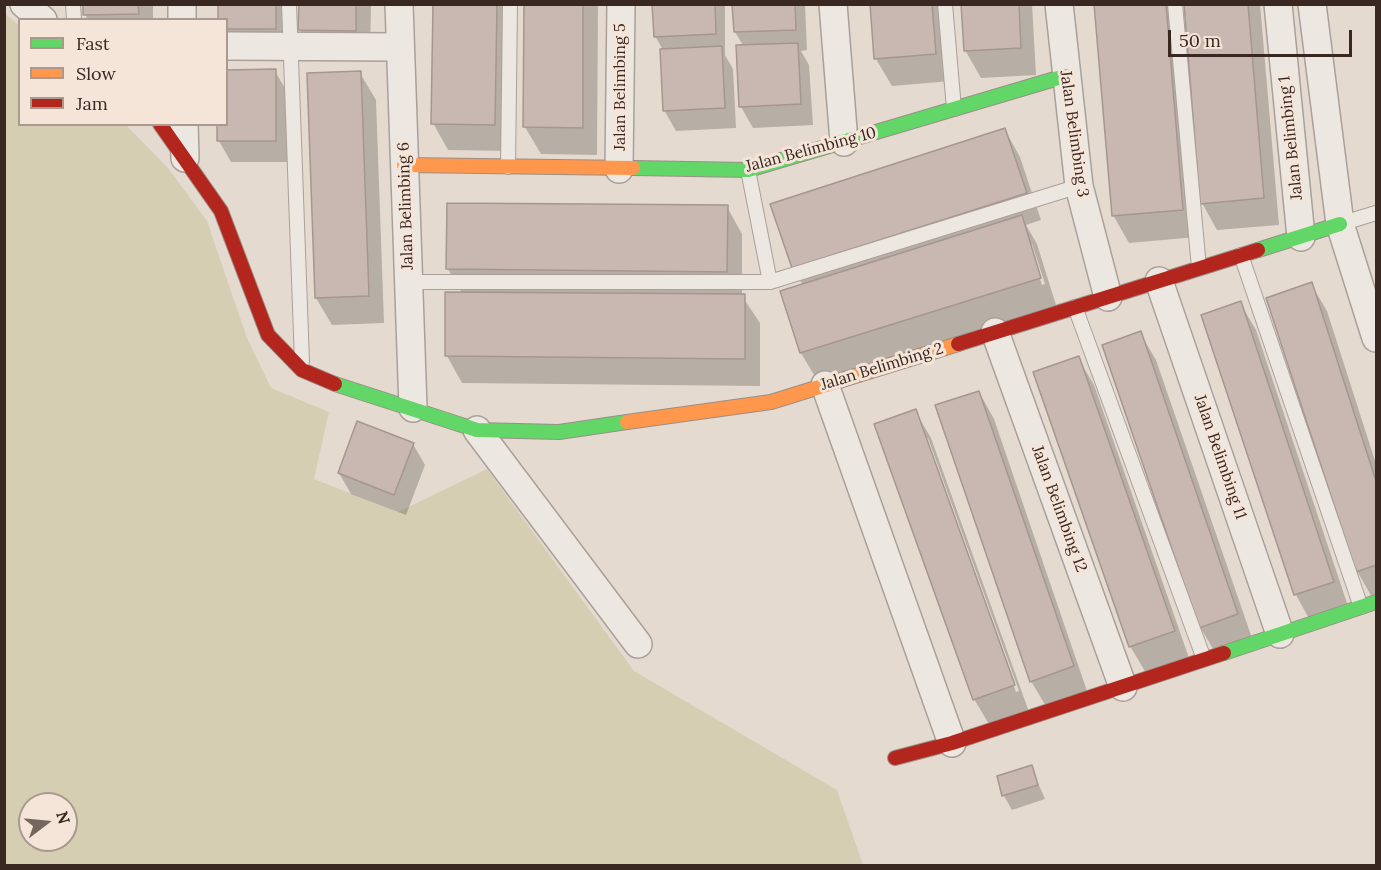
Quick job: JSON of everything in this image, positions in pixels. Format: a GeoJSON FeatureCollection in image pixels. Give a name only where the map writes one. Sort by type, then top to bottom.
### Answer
{"type":"FeatureCollection","features":[{"type":"Feature","properties":{"kind":"street"},"geometry":{"type":"LineString","coordinates":[[24,4],[41,18]]}},
{"type":"Feature","properties":{"kind":"street","name":"Jalan Belimbing 6"},"geometry":{"type":"LineString","coordinates":[[399,4],[413,408]]}},
{"type":"Feature","properties":{"kind":"street","name":"Jalan Belimbing 5"},"geometry":{"type":"LineString","coordinates":[[619,169],[621,4]]}},
{"type":"Feature","properties":{"kind":"street"},"geometry":{"type":"LineString","coordinates":[[833,4],[844,142]]}},
{"type":"Feature","properties":{"kind":"street","name":"Jalan Belimbing 3"},"geometry":{"type":"LineString","coordinates":[[1059,4],[1065,76],[1079,186],[1108,297]]}},
{"type":"Feature","properties":{"kind":"street","name":"Jalan Belimbing 1"},"geometry":{"type":"LineString","coordinates":[[1278,4],[1301,237]]}},
{"type":"Feature","properties":{"kind":"street"},"geometry":{"type":"LineString","coordinates":[[1312,4],[1340,224],[1377,338]]}},
{"type":"Feature","properties":{"kind":"street"},"geometry":{"type":"LineString","coordinates":[[228,46],[400,47]]}},
{"type":"Feature","properties":{"kind":"street","name":"Jalan Belimbing 10"},"geometry":{"type":"LineString","coordinates":[[404,165],[748,170],[1065,76]]}},
{"type":"Feature","properties":{"kind":"street"},"geometry":{"type":"LineString","coordinates":[[161,126],[221,211],[268,335],[302,370]]}},
{"type":"Feature","properties":{"kind":"street"},"geometry":{"type":"LineString","coordinates":[[184,126],[185,158]]}},
{"type":"Feature","properties":{"kind":"street","name":"Jalan Belimbing 2"},"geometry":{"type":"LineString","coordinates":[[302,370],[335,384],[477,430],[559,432],[629,424],[771,402],[1340,224]]}},
{"type":"Feature","properties":{"kind":"street","name":"Jalan Belimbing 11"},"geometry":{"type":"LineString","coordinates":[[1159,281],[1280,634]]}},
{"type":"Feature","properties":{"kind":"street","name":"Jalan Belimbing 12"},"geometry":{"type":"LineString","coordinates":[[995,332],[1123,687]]}},
{"type":"Feature","properties":{"kind":"street"},"geometry":{"type":"LineString","coordinates":[[825,385],[952,743]]}},
{"type":"Feature","properties":{"kind":"street"},"geometry":{"type":"LineString","coordinates":[[477,430],[638,644]]}},
{"type":"Feature","properties":{"kind":"street"},"geometry":{"type":"LineString","coordinates":[[895,758],[952,743],[1377,602]]}},
{"type":"Feature","properties":{"kind":"lane"},"geometry":{"type":"LineString","coordinates":[[289,4],[302,370]]}},
{"type":"Feature","properties":{"kind":"lane"},"geometry":{"type":"LineString","coordinates":[[508,167],[510,4]]}},
{"type":"Feature","properties":{"kind":"lane"},"geometry":{"type":"LineString","coordinates":[[945,4],[954,109]]}},
{"type":"Feature","properties":{"kind":"lane"},"geometry":{"type":"LineString","coordinates":[[1175,4],[1198,269]]}},
{"type":"Feature","properties":{"kind":"lane"},"geometry":{"type":"LineString","coordinates":[[748,170],[770,282]]}},
{"type":"Feature","properties":{"kind":"lane"},"geometry":{"type":"LineString","coordinates":[[408,282],[770,282],[1079,186]]}},
{"type":"Feature","properties":{"kind":"lane"},"geometry":{"type":"LineString","coordinates":[[1340,224],[1377,213]]}},
{"type":"Feature","properties":{"kind":"lane"},"geometry":{"type":"LineString","coordinates":[[1241,255],[1361,607]]}},
{"type":"Feature","properties":{"kind":"lane"},"geometry":{"type":"LineString","coordinates":[[1075,307],[1204,659]]}},
{"type":"Feature","properties":{"kind":"shaded area"},"geometry":{"type":"Polygon","coordinates":[[[4,13],[18,24],[18,126],[127,126],[168,168],[207,221],[247,338],[271,388],[329,412],[314,479],[398,512],[487,469],[634,671],[837,790],[863,865],[5,865],[4,13]]]}},
{"type":"Feature","properties":{"kind":"building"},"geometry":{"type":"Polygon","coordinates":[[[83,4],[138,4],[139,14],[83,15],[83,4]]]}},
{"type":"Feature","properties":{"kind":"building"},"geometry":{"type":"Polygon","coordinates":[[[218,4],[276,4],[276,29],[228,29],[228,18],[218,18],[218,4]]]}},
{"type":"Feature","properties":{"kind":"building"},"geometry":{"type":"Polygon","coordinates":[[[299,4],[356,4],[356,31],[298,30],[299,4]]]}},
{"type":"Feature","properties":{"kind":"building"},"geometry":{"type":"Polygon","coordinates":[[[433,4],[497,4],[495,125],[431,124],[433,4]]]}},
{"type":"Feature","properties":{"kind":"building"},"geometry":{"type":"Polygon","coordinates":[[[524,4],[583,4],[583,128],[523,127],[524,4]]]}},
{"type":"Feature","properties":{"kind":"building"},"geometry":{"type":"Polygon","coordinates":[[[652,4],[715,4],[716,34],[654,37],[652,4]]]}},
{"type":"Feature","properties":{"kind":"building"},"geometry":{"type":"Polygon","coordinates":[[[732,4],[795,4],[796,30],[734,32],[732,4]]]}},
{"type":"Feature","properties":{"kind":"building"},"geometry":{"type":"Polygon","coordinates":[[[870,4],[932,4],[936,54],[874,59],[870,4]]]}},
{"type":"Feature","properties":{"kind":"building"},"geometry":{"type":"Polygon","coordinates":[[[961,4],[1019,4],[1021,48],[964,51],[961,4]]]}},
{"type":"Feature","properties":{"kind":"building"},"geometry":{"type":"Polygon","coordinates":[[[1094,4],[1166,4],[1183,210],[1112,216],[1094,4]]]}},
{"type":"Feature","properties":{"kind":"building"},"geometry":{"type":"Polygon","coordinates":[[[1184,4],[1248,4],[1264,198],[1200,204],[1184,4]]]}},
{"type":"Feature","properties":{"kind":"building"},"geometry":{"type":"Polygon","coordinates":[[[798,43],[801,104],[739,107],[736,45],[798,43]]]}},
{"type":"Feature","properties":{"kind":"building"},"geometry":{"type":"Polygon","coordinates":[[[722,46],[725,108],[663,111],[660,49],[722,46]]]}},
{"type":"Feature","properties":{"kind":"building"},"geometry":{"type":"Polygon","coordinates":[[[276,69],[276,141],[217,141],[217,126],[228,126],[228,70],[276,69]]]}},
{"type":"Feature","properties":{"kind":"building"},"geometry":{"type":"Polygon","coordinates":[[[361,71],[369,296],[315,298],[307,73],[361,71]]]}},
{"type":"Feature","properties":{"kind":"building"},"geometry":{"type":"Polygon","coordinates":[[[1005,128],[1027,193],[792,268],[770,204],[1005,128]]]}},
{"type":"Feature","properties":{"kind":"building"},"geometry":{"type":"Polygon","coordinates":[[[447,203],[728,205],[727,272],[446,269],[447,203]]]}},
{"type":"Feature","properties":{"kind":"building"},"geometry":{"type":"Polygon","coordinates":[[[1022,215],[1041,278],[800,353],[780,291],[1022,215]]]}},
{"type":"Feature","properties":{"kind":"building"},"geometry":{"type":"Polygon","coordinates":[[[1312,282],[1376,481],[1376,565],[1356,572],[1266,298],[1312,282]]]}},
{"type":"Feature","properties":{"kind":"building"},"geometry":{"type":"Polygon","coordinates":[[[445,292],[745,294],[745,359],[445,356],[445,292]]]}},
{"type":"Feature","properties":{"kind":"building"},"geometry":{"type":"Polygon","coordinates":[[[1241,301],[1334,582],[1294,595],[1201,315],[1241,301]]]}},
{"type":"Feature","properties":{"kind":"building"},"geometry":{"type":"Polygon","coordinates":[[[1141,331],[1238,614],[1199,628],[1102,345],[1141,331]]]}},
{"type":"Feature","properties":{"kind":"building"},"geometry":{"type":"Polygon","coordinates":[[[1079,356],[1175,631],[1129,647],[1033,372],[1079,356]]]}},
{"type":"Feature","properties":{"kind":"building"},"geometry":{"type":"Polygon","coordinates":[[[979,391],[1074,666],[1030,682],[935,405],[979,391]]]}},
{"type":"Feature","properties":{"kind":"building"},"geometry":{"type":"Polygon","coordinates":[[[916,409],[1015,685],[973,700],[874,424],[916,409]]]}},
{"type":"Feature","properties":{"kind":"building"},"geometry":{"type":"Polygon","coordinates":[[[357,421],[414,443],[394,495],[338,473],[357,421]]]}},
{"type":"Feature","properties":{"kind":"building"},"geometry":{"type":"Polygon","coordinates":[[[1032,765],[1038,785],[1002,796],[997,776],[1032,765]]]}},
{"type":"Feature","properties":{"kind":"traffic: fast"},"geometry":{"type":"LineString","coordinates":[[633,168],[748,170],[1065,76]]}},
{"type":"Feature","properties":{"kind":"traffic: fast"},"geometry":{"type":"LineString","coordinates":[[1258,250],[1340,224]]}},
{"type":"Feature","properties":{"kind":"traffic: fast"},"geometry":{"type":"LineString","coordinates":[[335,384],[477,430],[559,432],[627,422]]}},
{"type":"Feature","properties":{"kind":"traffic: fast"},"geometry":{"type":"LineString","coordinates":[[1224,653],[1376,602]]}},
{"type":"Feature","properties":{"kind":"traffic: slow"},"geometry":{"type":"LineString","coordinates":[[404,165],[633,168]]}},
{"type":"Feature","properties":{"kind":"traffic: slow"},"geometry":{"type":"LineString","coordinates":[[627,422],[771,402],[958,344]]}},
{"type":"Feature","properties":{"kind":"traffic: jam"},"geometry":{"type":"LineString","coordinates":[[161,126],[221,211],[268,335],[302,370],[335,384]]}},
{"type":"Feature","properties":{"kind":"traffic: jam"},"geometry":{"type":"LineString","coordinates":[[958,344],[1258,250]]}},
{"type":"Feature","properties":{"kind":"traffic: jam"},"geometry":{"type":"LineString","coordinates":[[895,758],[952,743],[1224,653]]}}]}
